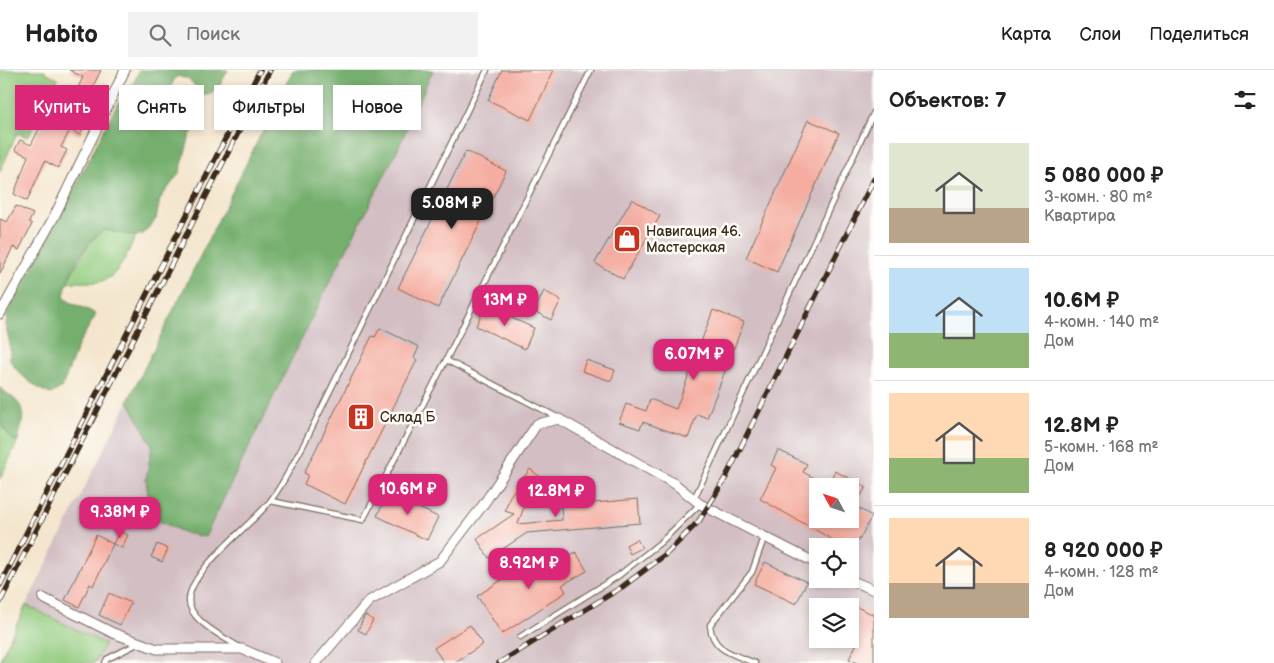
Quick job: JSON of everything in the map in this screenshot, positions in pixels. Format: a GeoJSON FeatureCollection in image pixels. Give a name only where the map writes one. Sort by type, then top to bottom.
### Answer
{"type":"FeatureCollection","features":[{"type":"Feature","properties":{"kind":"street"},"geometry":{"type":"LineString","coordinates":[[0,314],[54,217],[125,70]]}},
{"type":"Feature","properties":{"kind":"street"},"geometry":{"type":"LineString","coordinates":[[316,663],[369,601],[440,561],[483,505],[537,424],[559,419],[675,484],[697,502],[809,560]]}},
{"type":"Feature","properties":{"kind":"street"},"geometry":{"type":"LineString","coordinates":[[859,584],[874,590]]}},
{"type":"Feature","properties":{"kind":"street"},"geometry":{"type":"LineString","coordinates":[[43,598],[113,633],[156,650],[242,649],[275,663]]}},
{"type":"Feature","properties":{"kind":"lane"},"geometry":{"type":"LineString","coordinates":[[242,649],[207,627],[190,607],[190,596],[204,568],[271,501],[304,444],[487,70]]}},
{"type":"Feature","properties":{"kind":"lane"},"geometry":{"type":"LineString","coordinates":[[271,501],[363,520],[446,360],[590,70]]}},
{"type":"Feature","properties":{"kind":"lane"},"geometry":{"type":"LineString","coordinates":[[520,637],[618,576],[661,542],[697,502],[874,112]]}},
{"type":"Feature","properties":{"kind":"lane"},"geometry":{"type":"LineString","coordinates":[[446,360],[559,419]]}},
{"type":"Feature","properties":{"kind":"lane"},"geometry":{"type":"LineString","coordinates":[[754,663],[721,648],[710,637],[710,625],[752,572],[764,538]]}},
{"type":"Feature","properties":{"kind":"lane"},"geometry":{"type":"LineString","coordinates":[[105,663],[107,659],[139,643]]}},
{"type":"Feature","properties":{"kind":"shaded area"},"geometry":{"type":"Polygon","coordinates":[[[294,70],[874,70],[874,663],[0,663],[0,657],[264,130],[323,130],[323,85],[286,85],[294,70]]]}},
{"type":"Feature","properties":{"kind":"green space"},"geometry":{"type":"Polygon","coordinates":[[[0,70],[42,70],[58,79],[55,85],[15,85],[15,130],[32,130],[28,137],[17,133],[0,172],[0,70]]]}},
{"type":"Feature","properties":{"kind":"green space"},"geometry":{"type":"Polygon","coordinates":[[[139,70],[228,70],[220,85],[214,85],[214,91],[208,95],[204,95],[204,85],[194,85],[189,79],[177,76],[172,85],[131,85],[139,70]]]}},
{"type":"Feature","properties":{"kind":"green space"},"geometry":{"type":"Polygon","coordinates":[[[293,70],[433,70],[421,97],[421,85],[333,85],[333,130],[406,130],[205,537],[185,533],[151,517],[146,480],[152,445],[128,401],[263,130],[323,130],[323,85],[286,85],[293,70]]]}},
{"type":"Feature","properties":{"kind":"green space"},"geometry":{"type":"Polygon","coordinates":[[[119,103],[119,130],[194,130],[190,135],[180,172],[160,199],[156,219],[143,234],[136,236],[104,230],[90,242],[78,259],[69,279],[64,297],[71,303],[96,315],[79,343],[62,387],[51,394],[28,380],[12,364],[6,327],[8,313],[104,130],[109,130],[109,120],[119,103]]]}},
{"type":"Feature","properties":{"kind":"green space"},"geometry":{"type":"Polygon","coordinates":[[[104,230],[136,236],[117,271],[105,280],[97,282],[66,283],[93,237],[104,230]]]}},
{"type":"Feature","properties":{"kind":"green space"},"geometry":{"type":"Polygon","coordinates":[[[0,388],[19,404],[22,410],[23,415],[18,440],[12,440],[0,423],[0,388]]]}},
{"type":"Feature","properties":{"kind":"green space"},"geometry":{"type":"Polygon","coordinates":[[[0,423],[12,440],[18,440],[0,479],[0,423]]]}},
{"type":"Feature","properties":{"kind":"green space"},"geometry":{"type":"Polygon","coordinates":[[[26,605],[105,644],[94,663],[5,663],[0,660],[26,605]]]}},
{"type":"Feature","properties":{"kind":"building"},"geometry":{"type":"Polygon","coordinates":[[[69,70],[101,70],[94,85],[79,85],[83,77],[69,70]]]}},
{"type":"Feature","properties":{"kind":"building"},"geometry":{"type":"Polygon","coordinates":[[[502,70],[554,70],[530,120],[488,100],[502,70]]]}},
{"type":"Feature","properties":{"kind":"building"},"geometry":{"type":"Polygon","coordinates":[[[808,120],[839,133],[777,272],[746,258],[808,120]]]}},
{"type":"Feature","properties":{"kind":"building"},"geometry":{"type":"Polygon","coordinates":[[[38,130],[70,130],[61,147],[67,150],[58,168],[45,161],[27,201],[14,194],[28,156],[15,150],[20,140],[31,145],[38,130]]]}},
{"type":"Feature","properties":{"kind":"building"},"geometry":{"type":"Polygon","coordinates":[[[70,130],[82,130],[80,135],[70,130]]]}},
{"type":"Feature","properties":{"kind":"building"},"geometry":{"type":"Polygon","coordinates":[[[466,151],[506,171],[438,308],[398,288],[466,151]]]}},
{"type":"Feature","properties":{"kind":"building","name":"Навигация 46. Мастерская"},"geometry":{"type":"Polygon","coordinates":[[[632,199],[660,216],[623,279],[595,263],[632,199]]]}},
{"type":"Feature","properties":{"kind":"building"},"geometry":{"type":"Polygon","coordinates":[[[16,206],[33,214],[29,222],[32,224],[19,250],[13,247],[0,274],[0,219],[7,222],[16,206]]]}},
{"type":"Feature","properties":{"kind":"building"},"geometry":{"type":"Polygon","coordinates":[[[544,291],[561,300],[551,320],[534,311],[544,291]]]}},
{"type":"Feature","properties":{"kind":"building"},"geometry":{"type":"Polygon","coordinates":[[[485,306],[534,328],[525,349],[476,326],[485,306]]]}},
{"type":"Feature","properties":{"kind":"building"},"geometry":{"type":"Polygon","coordinates":[[[713,310],[744,322],[707,418],[697,414],[688,438],[643,422],[640,429],[619,422],[626,404],[646,411],[650,399],[676,409],[713,310]]]}},
{"type":"Feature","properties":{"kind":"building","name":"Склад Б"},"geometry":{"type":"Polygon","coordinates":[[[380,328],[419,347],[414,358],[417,360],[345,504],[304,484],[308,475],[304,473],[372,336],[375,337],[380,328]]]}},
{"type":"Feature","properties":{"kind":"building"},"geometry":{"type":"Polygon","coordinates":[[[586,360],[615,370],[611,381],[582,371],[586,360]]]}},
{"type":"Feature","properties":{"kind":"building"},"geometry":{"type":"Polygon","coordinates":[[[778,450],[807,464],[803,472],[814,478],[809,478],[809,526],[760,499],[776,468],[771,465],[778,450]]]}},
{"type":"Feature","properties":{"kind":"building"},"geometry":{"type":"Polygon","coordinates":[[[530,469],[540,477],[530,490],[518,524],[562,520],[561,506],[638,499],[640,523],[527,533],[489,558],[477,539],[514,514],[505,511],[510,496],[530,469]]]}},
{"type":"Feature","properties":{"kind":"building"},"geometry":{"type":"Polygon","coordinates":[[[835,471],[849,478],[831,478],[835,471]]]}},
{"type":"Feature","properties":{"kind":"building"},"geometry":{"type":"Polygon","coordinates":[[[859,483],[866,487],[859,499],[859,483]]]}},
{"type":"Feature","properties":{"kind":"building"},"geometry":{"type":"Polygon","coordinates":[[[388,493],[438,517],[427,540],[377,516],[388,493]]]}},
{"type":"Feature","properties":{"kind":"building"},"geometry":{"type":"Polygon","coordinates":[[[859,508],[872,516],[859,540],[859,538],[830,538],[812,528],[859,528],[859,508]]]}},
{"type":"Feature","properties":{"kind":"building"},"geometry":{"type":"Polygon","coordinates":[[[119,531],[128,535],[122,548],[113,544],[119,531]]]}},
{"type":"Feature","properties":{"kind":"building"},"geometry":{"type":"Polygon","coordinates":[[[96,535],[113,544],[93,586],[90,584],[79,607],[65,600],[96,535]]]}},
{"type":"Feature","properties":{"kind":"building"},"geometry":{"type":"Polygon","coordinates":[[[637,539],[642,548],[630,554],[626,545],[637,539]]]}},
{"type":"Feature","properties":{"kind":"building"},"geometry":{"type":"Polygon","coordinates":[[[157,544],[168,549],[162,562],[151,557],[157,544]]]}},
{"type":"Feature","properties":{"kind":"building"},"geometry":{"type":"Polygon","coordinates":[[[576,552],[587,571],[562,585],[566,592],[502,634],[477,596],[542,554],[550,567],[576,552]]]}},
{"type":"Feature","properties":{"kind":"building"},"geometry":{"type":"Polygon","coordinates":[[[765,562],[807,582],[796,604],[754,584],[765,562]]]}},
{"type":"Feature","properties":{"kind":"building"},"geometry":{"type":"Polygon","coordinates":[[[109,593],[131,603],[120,625],[99,615],[109,593]]]}},
{"type":"Feature","properties":{"kind":"building"},"geometry":{"type":"Polygon","coordinates":[[[859,608],[874,615],[874,663],[858,663],[849,659],[854,648],[859,648],[859,608]]]}},
{"type":"Feature","properties":{"kind":"building"},"geometry":{"type":"Polygon","coordinates":[[[365,615],[373,620],[366,634],[358,630],[365,615]]]}},
{"type":"Feature","properties":{"kind":"building"},"geometry":{"type":"Polygon","coordinates":[[[470,625],[483,644],[454,663],[444,663],[434,648],[470,625]]]}},
{"type":"Feature","properties":{"kind":"railway"},"geometry":{"type":"LineString","coordinates":[[0,585],[260,70]]}},
{"type":"Feature","properties":{"kind":"railway"},"geometry":{"type":"LineString","coordinates":[[0,602],[270,70]]}},
{"type":"Feature","properties":{"kind":"railway"},"geometry":{"type":"LineString","coordinates":[[499,663],[622,587],[666,554],[699,521],[726,477],[874,179]]}},
{"type":"Feature","properties":{"kind":"place","name":"Навигация 46. Мастерская"},"geometry":{"type":"Point","coordinates":[627,239]}},
{"type":"Feature","properties":{"kind":"place","name":"Склад Б"},"geometry":{"type":"Point","coordinates":[361,417]}}]}
